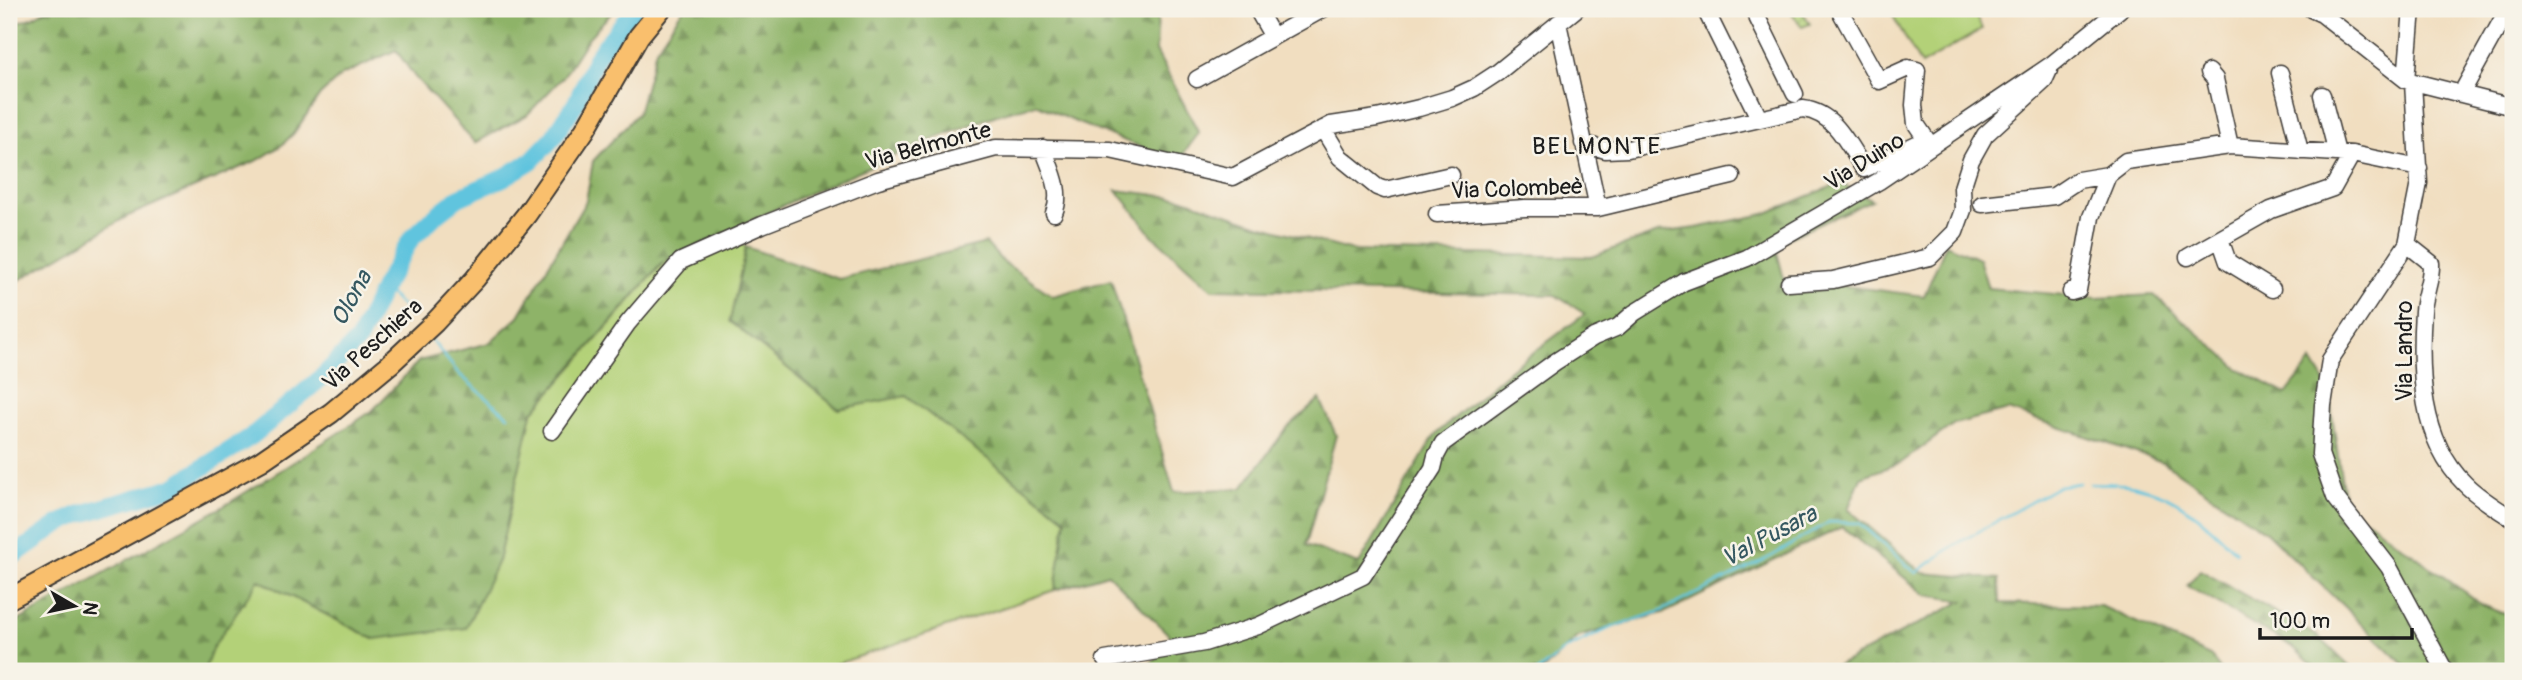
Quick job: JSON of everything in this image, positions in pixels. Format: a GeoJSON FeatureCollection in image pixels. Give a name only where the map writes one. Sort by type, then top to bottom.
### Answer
{"type":"FeatureCollection","features":[{"type":"Feature","properties":{"kind":"main road","name":"Via Peschiera"},"geometry":{"type":"LineString","coordinates":[[9,599],[261,461],[331,413],[390,364],[435,322],[475,279],[527,214],[585,130],[639,36],[661,9]]}},
{"type":"Feature","properties":{"kind":"street"},"geometry":{"type":"LineString","coordinates":[[1257,9],[1273,37]]}},
{"type":"Feature","properties":{"kind":"street"},"geometry":{"type":"LineString","coordinates":[[1197,79],[1323,9]]}},
{"type":"Feature","properties":{"kind":"street","name":"Via Belmonte"},"geometry":{"type":"LineString","coordinates":[[552,431],[628,323],[681,261],[762,225],[878,180],[996,148],[1110,150],[1233,177],[1331,125],[1377,118],[1452,98],[1474,88],[1497,73],[1576,9]]}},
{"type":"Feature","properties":{"kind":"street"},"geometry":{"type":"LineString","coordinates":[[1705,9],[1759,118]]}},
{"type":"Feature","properties":{"kind":"street"},"geometry":{"type":"LineString","coordinates":[[1753,9],[1795,94]]}},
{"type":"Feature","properties":{"kind":"street"},"geometry":{"type":"LineString","coordinates":[[1583,143],[1605,150],[1628,149],[1802,109],[1812,110],[1829,118],[1864,169],[1929,143],[1916,124],[1914,105],[1917,70],[1908,68],[1879,81],[1839,9]]}},
{"type":"Feature","properties":{"kind":"street","name":"Via Duino"},"geometry":{"type":"LineString","coordinates":[[1105,660],[1204,643],[1258,626],[1363,576],[1433,468],[1443,443],[1555,362],[1594,337],[1618,327],[1634,313],[1685,282],[1747,258],[1879,181],[1929,143],[2069,54],[2120,9]]}},
{"type":"Feature","properties":{"kind":"street"},"geometry":{"type":"LineString","coordinates":[[2106,28],[2128,9]]}},
{"type":"Feature","properties":{"kind":"street"},"geometry":{"type":"LineString","coordinates":[[2311,9],[2322,14],[2410,82],[2513,107]]}},
{"type":"Feature","properties":{"kind":"street"},"geometry":{"type":"LineString","coordinates":[[2412,9],[2410,82],[2419,183],[2407,244],[2330,360],[2323,404],[2320,454],[2335,497],[2389,567],[2445,671]]}},
{"type":"Feature","properties":{"kind":"street"},"geometry":{"type":"LineString","coordinates":[[2461,94],[2508,9]]}},
{"type":"Feature","properties":{"kind":"street","name":"Via Colombeè"},"geometry":{"type":"LineString","coordinates":[[1558,23],[1598,208]]}},
{"type":"Feature","properties":{"kind":"street"},"geometry":{"type":"LineString","coordinates":[[1789,284],[1833,280],[1930,257],[1955,232],[1964,210],[1962,188],[1971,160],[1985,135],[2044,81],[2051,65]]}},
{"type":"Feature","properties":{"kind":"street"},"geometry":{"type":"LineString","coordinates":[[2209,72],[2215,79],[2230,146]]}},
{"type":"Feature","properties":{"kind":"street"},"geometry":{"type":"LineString","coordinates":[[2280,73],[2300,151]]}},
{"type":"Feature","properties":{"kind":"street"},"geometry":{"type":"LineString","coordinates":[[2188,257],[2271,210],[2333,188],[2345,154],[2322,95]]}},
{"type":"Feature","properties":{"kind":"street"},"geometry":{"type":"LineString","coordinates":[[1323,129],[1340,157],[1377,187],[1385,190],[1451,176]]}},
{"type":"Feature","properties":{"kind":"street"},"geometry":{"type":"LineString","coordinates":[[1982,204],[2054,196],[2078,180],[2108,175],[2126,161],[2230,146],[2345,154],[2419,168]]}},
{"type":"Feature","properties":{"kind":"street"},"geometry":{"type":"LineString","coordinates":[[1043,148],[1058,193],[1059,200],[1054,213]]}},
{"type":"Feature","properties":{"kind":"street"},"geometry":{"type":"LineString","coordinates":[[2071,292],[2078,290],[2091,217],[2108,175]]}},
{"type":"Feature","properties":{"kind":"street","name":"Via Colombeè"},"geometry":{"type":"LineString","coordinates":[[1437,214],[1525,208],[1598,208],[1732,176]]}},
{"type":"Feature","properties":{"kind":"street"},"geometry":{"type":"LineString","coordinates":[[2220,239],[2228,262],[2272,289]]}},
{"type":"Feature","properties":{"kind":"street","name":"Via Landro"},"geometry":{"type":"LineString","coordinates":[[2407,244],[2431,263],[2423,309],[2422,371],[2427,414],[2441,453],[2465,485],[2513,519]]}},
{"type":"Feature","properties":{"kind":"green space"},"geometry":{"type":"Polygon","coordinates":[[[47,9],[615,9],[589,37],[563,77],[527,115],[475,143],[414,76],[396,50],[342,75],[320,95],[294,133],[282,145],[260,159],[128,216],[9,286],[9,206],[13,203],[9,194],[9,25],[32,18],[47,9]]]}},
{"type":"Feature","properties":{"kind":"green space"},"geometry":{"type":"Polygon","coordinates":[[[683,9],[1166,9],[1158,15],[1156,51],[1199,133],[1178,161],[1036,104],[999,114],[921,144],[663,262],[532,413],[498,561],[466,628],[374,639],[259,580],[213,647],[204,671],[9,671],[9,626],[224,506],[289,465],[372,411],[419,361],[489,343],[519,316],[586,201],[593,161],[638,113],[656,49],[683,9]]]}},
{"type":"Feature","properties":{"kind":"green space"},"geometry":{"type":"Polygon","coordinates":[[[1789,9],[1806,9],[1802,11],[1810,24],[1802,27],[1789,9]]]}},
{"type":"Feature","properties":{"kind":"green space"},"geometry":{"type":"Polygon","coordinates":[[[1889,9],[1973,9],[1982,29],[1921,65],[1889,9]]]}},
{"type":"Feature","properties":{"kind":"green space"},"geometry":{"type":"Polygon","coordinates":[[[1840,183],[1872,200],[1775,244],[1786,287],[1837,285],[1924,296],[1946,244],[1979,259],[1988,288],[2097,298],[2154,295],[2239,369],[2286,394],[2312,361],[2328,387],[2345,504],[2482,605],[2513,617],[2513,671],[2411,671],[2266,532],[2163,462],[2008,410],[1954,424],[1902,462],[1861,477],[1848,509],[1923,573],[1999,579],[2000,603],[2101,606],[2212,657],[2221,671],[1827,671],[1963,601],[1926,595],[1842,527],[1666,612],[1578,637],[1542,671],[1141,671],[1176,642],[1108,574],[1055,590],[1066,519],[906,396],[838,409],[730,321],[746,247],[839,279],[986,243],[1002,261],[1053,296],[1111,280],[1174,492],[1242,488],[1287,428],[1320,399],[1336,435],[1306,545],[1359,564],[1435,435],[1511,369],[1585,314],[1555,295],[1212,289],[1153,236],[1117,190],[1181,198],[1256,224],[1352,251],[1591,257],[1658,233],[1765,214],[1840,183]]]}},
{"type":"Feature","properties":{"kind":"green space"},"geometry":{"type":"Polygon","coordinates":[[[727,232],[746,247],[730,321],[838,409],[906,396],[1066,519],[1055,590],[816,671],[54,671],[259,580],[374,639],[498,561],[532,413],[664,262],[727,232]]]}},
{"type":"Feature","properties":{"kind":"green space"},"geometry":{"type":"Polygon","coordinates":[[[2200,570],[2319,637],[2354,671],[2319,671],[2293,647],[2187,586],[2200,570]]]}},
{"type":"Feature","properties":{"kind":"waterway","name":"Olona"},"geometry":{"type":"LineString","coordinates":[[9,559],[57,525],[78,515],[173,487],[252,436],[320,379],[359,339],[383,288],[411,239],[458,198],[503,178],[531,161],[553,138],[576,103],[597,56],[634,9]]}},
{"type":"Feature","properties":{"kind":"waterway"},"geometry":{"type":"LineString","coordinates":[[383,288],[404,308]]}},
{"type":"Feature","properties":{"kind":"waterway"},"geometry":{"type":"LineString","coordinates":[[429,337],[459,374],[508,416]]}},
{"type":"Feature","properties":{"kind":"waterway","name":"Val Pusara"},"geometry":{"type":"LineString","coordinates":[[1538,671],[1566,649],[1610,628],[1659,612],[1772,556],[1829,522],[1859,523],[1916,573],[1953,546],[2059,486],[2079,483]]}},
{"type":"Feature","properties":{"kind":"waterway","name":"Val Pusara"},"geometry":{"type":"LineString","coordinates":[[2090,483],[2130,485],[2164,496],[2202,520],[2236,552]]}},
{"type":"Feature","properties":{"kind":"district","name":"BELMONTE"},"geometry":{"type":"Point","coordinates":[1597,146]}}]}
